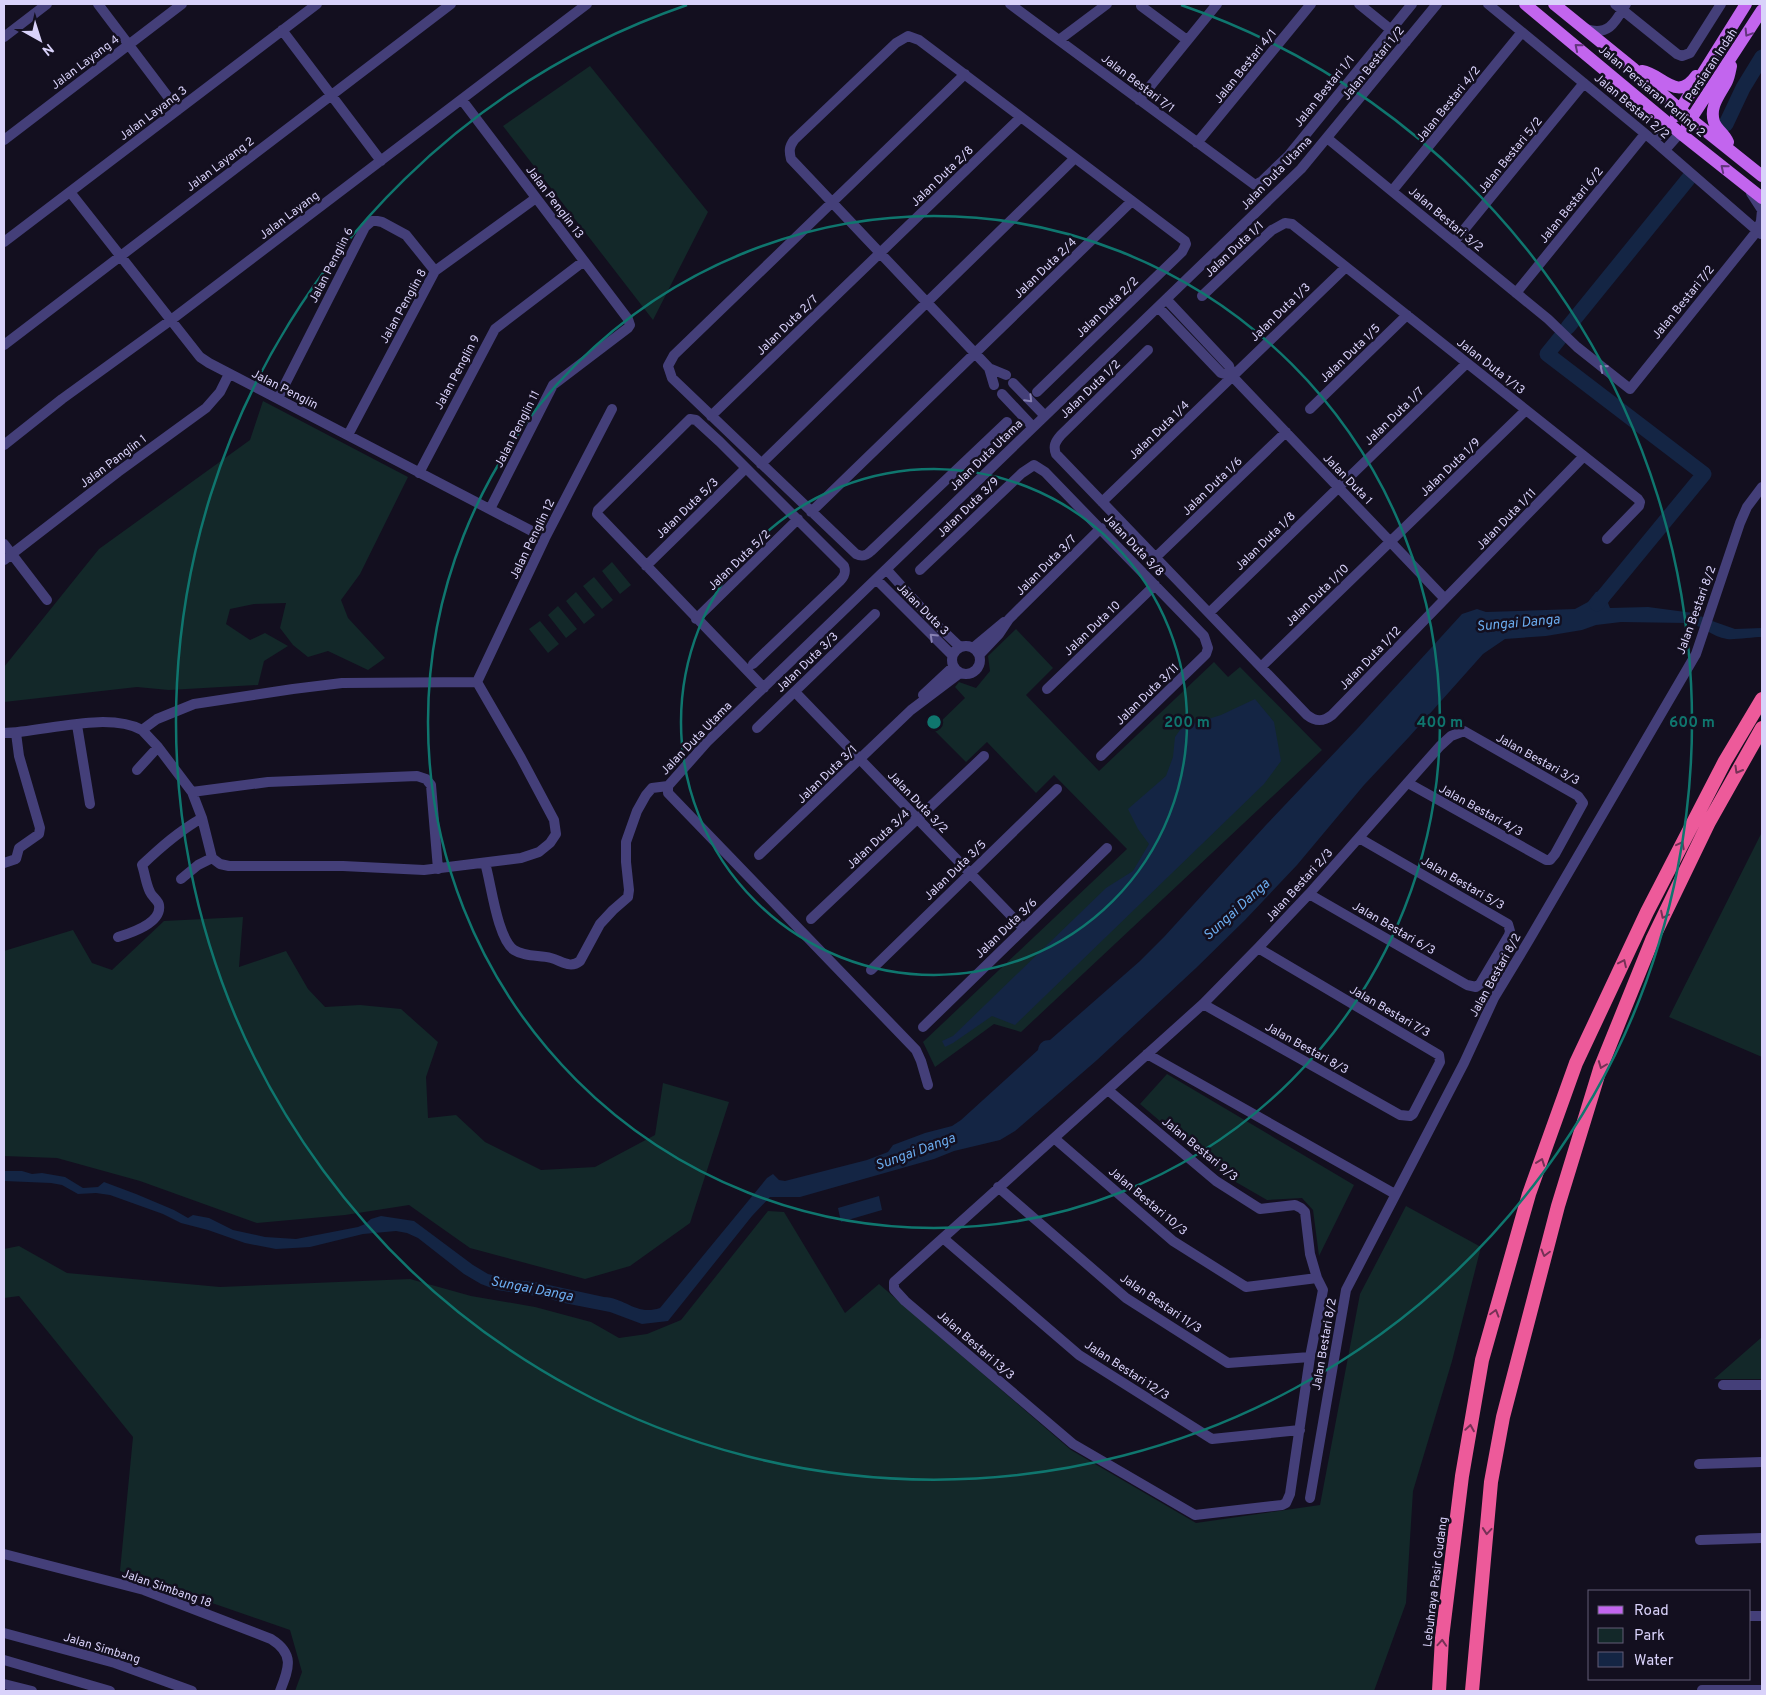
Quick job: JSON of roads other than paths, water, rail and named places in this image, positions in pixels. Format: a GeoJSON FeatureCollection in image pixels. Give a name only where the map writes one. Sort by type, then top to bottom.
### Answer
{"type":"FeatureCollection","features":[{"type":"Feature","properties":{"kind":"highway","name":"Lebuhraya Pasir Gudang"},"geometry":{"type":"LineString","coordinates":[[1439,1691],[1442,1638],[1462,1476],[1482,1360],[1529,1194],[1576,1063],[1646,912],[1725,761],[1762,699]]}},
{"type":"Feature","properties":{"kind":"highway"},"geometry":{"type":"LineString","coordinates":[[1472,1691],[1491,1482],[1503,1417],[1558,1206],[1600,1069],[1658,929],[1709,822],[1762,728]]}},
{"type":"Feature","properties":{"kind":"main road","name":"Jalan Persiaran Perling 2"},"geometry":{"type":"LineString","coordinates":[[1525,4],[1680,133],[1762,198]]}},
{"type":"Feature","properties":{"kind":"main road","name":"Jalan Persiaran Perling 2"},"geometry":{"type":"LineString","coordinates":[[1554,4],[1762,176]]}},
{"type":"Feature","properties":{"kind":"main road","name":"Persiaran Indah"},"geometry":{"type":"LineString","coordinates":[[1669,123],[1680,110],[1746,4]]}},
{"type":"Feature","properties":{"kind":"main road","name":"Persiaran Indah"},"geometry":{"type":"LineString","coordinates":[[1680,133],[1692,120],[1762,10]]}},
{"type":"Feature","properties":{"kind":"main road"},"geometry":{"type":"LineString","coordinates":[[1634,69],[1648,72],[1668,85],[1678,88],[1692,81],[1718,49]]}},
{"type":"Feature","properties":{"kind":"main road"},"geometry":{"type":"LineString","coordinates":[[1733,56],[1728,80],[1716,99],[1713,115],[1717,128],[1726,138],[1734,152]]}},
{"type":"Feature","properties":{"kind":"street"},"geometry":{"type":"LineString","coordinates":[[4,36],[47,4]]}},
{"type":"Feature","properties":{"kind":"street"},"geometry":{"type":"LineString","coordinates":[[98,4],[178,110]]}},
{"type":"Feature","properties":{"kind":"street","name":"Jalan Layang 4"},"geometry":{"type":"LineString","coordinates":[[4,140],[182,4]]}},
{"type":"Feature","properties":{"kind":"street","name":"Jalan Layang 3"},"geometry":{"type":"LineString","coordinates":[[4,242],[317,4]]}},
{"type":"Feature","properties":{"kind":"street","name":"Jalan Layang 2"},"geometry":{"type":"LineString","coordinates":[[4,345],[451,4]]}},
{"type":"Feature","properties":{"kind":"street","name":"Jalan Layang"},"geometry":{"type":"LineString","coordinates":[[4,445],[62,399],[171,320],[587,4]]}},
{"type":"Feature","properties":{"kind":"street","name":"Jalan Bestari 7/1"},"geometry":{"type":"LineString","coordinates":[[1010,4],[1250,182]]}},
{"type":"Feature","properties":{"kind":"street"},"geometry":{"type":"LineString","coordinates":[[1060,40],[1107,4]]}},
{"type":"Feature","properties":{"kind":"street"},"geometry":{"type":"LineString","coordinates":[[1139,100],[1217,4]]}},
{"type":"Feature","properties":{"kind":"street","name":"Jalan Bestari 4/1"},"geometry":{"type":"LineString","coordinates":[[1197,143],[1311,4]]}},
{"type":"Feature","properties":{"kind":"street"},"geometry":{"type":"LineString","coordinates":[[1359,4],[1406,42]]}},
{"type":"Feature","properties":{"kind":"street","name":"Jalan Bestari 1/1"},"geometry":{"type":"LineString","coordinates":[[1250,182],[1255,185],[1259,183],[1289,155],[1412,4]]}},
{"type":"Feature","properties":{"kind":"street","name":"Jalan Bestari 1/2"},"geometry":{"type":"LineString","coordinates":[[1327,138],[1437,4]]}},
{"type":"Feature","properties":{"kind":"street","name":"Jalan Bestari 2/2"},"geometry":{"type":"LineString","coordinates":[[1488,4],[1654,140],[1761,231]]}},
{"type":"Feature","properties":{"kind":"street"},"geometry":{"type":"LineString","coordinates":[[1585,29],[1596,33],[1604,31],[1615,21],[1621,6],[1677,54],[1682,56],[1690,53],[1721,4]]}},
{"type":"Feature","properties":{"kind":"street"},"geometry":{"type":"LineString","coordinates":[[1141,6],[1187,40]]}},
{"type":"Feature","properties":{"kind":"street"},"geometry":{"type":"LineString","coordinates":[[282,30],[382,161]]}},
{"type":"Feature","properties":{"kind":"street","name":"Jalan Bestari 4/2"},"geometry":{"type":"LineString","coordinates":[[1392,191],[1522,32]]}},
{"type":"Feature","properties":{"kind":"street"},"geometry":{"type":"LineString","coordinates":[[1006,375],[989,368],[791,159],[789,150],[794,140],[902,38],[908,36],[919,40],[1132,201]]}},
{"type":"Feature","properties":{"kind":"street"},"geometry":{"type":"LineString","coordinates":[[965,74],[670,361],[668,366],[672,378],[811,512],[860,556],[868,554],[1007,422]]}},
{"type":"Feature","properties":{"kind":"street","name":"Jalan Bestari 5/2"},"geometry":{"type":"LineString","coordinates":[[1454,242],[1584,83]]}},
{"type":"Feature","properties":{"kind":"street","name":"Jalan Penglin 13"},"geometry":{"type":"LineString","coordinates":[[462,100],[628,319],[630,325],[624,331]]}},
{"type":"Feature","properties":{"kind":"street","name":"Jalan Duta 2/8"},"geometry":{"type":"LineString","coordinates":[[880,253],[1021,117]]}},
{"type":"Feature","properties":{"kind":"street"},"geometry":{"type":"LineString","coordinates":[[1654,140],[1669,123]]}},
{"type":"Feature","properties":{"kind":"street"},"geometry":{"type":"LineString","coordinates":[[1665,150],[1680,133]]}},
{"type":"Feature","properties":{"kind":"street","name":"Jalan Bestari 6/2"},"geometry":{"type":"LineString","coordinates":[[1516,293],[1646,134]]}},
{"type":"Feature","properties":{"kind":"street","name":"Jalan Bestari 3/2"},"geometry":{"type":"LineString","coordinates":[[1327,138],[1516,293],[1577,347],[1630,390]]}},
{"type":"Feature","properties":{"kind":"street","name":"Jalan Duta Utama"},"geometry":{"type":"LineString","coordinates":[[668,790],[707,742],[1302,169],[1327,138]]}},
{"type":"Feature","properties":{"kind":"street"},"geometry":{"type":"LineString","coordinates":[[761,464],[1075,158]]}},
{"type":"Feature","properties":{"kind":"street"},"geometry":{"type":"LineString","coordinates":[[1750,188],[1752,196],[1762,210],[1761,231]]}},
{"type":"Feature","properties":{"kind":"street","name":"Jalan Penglin"},"geometry":{"type":"LineString","coordinates":[[70,192],[200,357],[229,374],[546,538]]}},
{"type":"Feature","properties":{"kind":"street","name":"Jalan Penglin 8"},"geometry":{"type":"LineString","coordinates":[[348,435],[435,271],[536,198]]}},
{"type":"Feature","properties":{"kind":"street","name":"Jalan Duta 2/2"},"geometry":{"type":"LineString","coordinates":[[1037,392],[1182,252],[1186,244],[1182,238],[1132,201]]}},
{"type":"Feature","properties":{"kind":"street","name":"Jalan Duta 2/4"},"geometry":{"type":"LineString","coordinates":[[811,512],[1132,201]]}},
{"type":"Feature","properties":{"kind":"street","name":"Jalan Penglin 6"},"geometry":{"type":"LineString","coordinates":[[278,398],[368,224],[372,221],[382,222],[406,235],[435,271]]}},
{"type":"Feature","properties":{"kind":"street","name":"Jalan Duta 1/13"},"geometry":{"type":"LineString","coordinates":[[1285,223],[1292,224],[1299,229],[1638,499],[1640,502],[1636,510],[1607,539]]}},
{"type":"Feature","properties":{"kind":"street","name":"Jalan Duta 1/1"},"geometry":{"type":"LineString","coordinates":[[1202,296],[1272,230],[1285,223]]}},
{"type":"Feature","properties":{"kind":"street","name":"Jalan Bestari 7/2"},"geometry":{"type":"LineString","coordinates":[[1630,390],[1761,231]]}},
{"type":"Feature","properties":{"kind":"street","name":"Jalan Duta 2/7"},"geometry":{"type":"LineString","coordinates":[[711,416],[880,253]]}},
{"type":"Feature","properties":{"kind":"street","name":"Jalan Penglin 9"},"geometry":{"type":"LineString","coordinates":[[419,473],[494,329],[584,261]]}},
{"type":"Feature","properties":{"kind":"street","name":"Jalan Duta 1/3"},"geometry":{"type":"LineString","coordinates":[[1232,376],[1346,266]]}},
{"type":"Feature","properties":{"kind":"street","name":"Jalan Duta 1"},"geometry":{"type":"LineString","coordinates":[[1166,300],[1229,366],[1232,376],[1445,598]]}},
{"type":"Feature","properties":{"kind":"street","name":"Jalan Duta 1"},"geometry":{"type":"LineString","coordinates":[[1158,307],[1221,373],[1232,376]]}},
{"type":"Feature","properties":{"kind":"street","name":"Jalan Duta 1/5"},"geometry":{"type":"LineString","coordinates":[[1310,409],[1407,315]]}},
{"type":"Feature","properties":{"kind":"street","name":"Jalan Penglin 11"},"geometry":{"type":"LineString","coordinates":[[490,509],[553,385],[624,331]]}},
{"type":"Feature","properties":{"kind":"street","name":"Jalan Duta 1/2"},"geometry":{"type":"LineString","coordinates":[[1102,502],[1062,461],[1054,448],[1056,441],[1148,350]]}},
{"type":"Feature","properties":{"kind":"street","name":"Jalan Duta 1/7"},"geometry":{"type":"LineString","coordinates":[[1338,487],[1467,363]]}},
{"type":"Feature","properties":{"kind":"street"},"geometry":{"type":"LineString","coordinates":[[989,368],[994,385]]}},
{"type":"Feature","properties":{"kind":"street","name":"Jalan Panglin 1"},"geometry":{"type":"LineString","coordinates":[[8,557],[118,472],[206,408],[220,392],[229,374]]}},
{"type":"Feature","properties":{"kind":"street","name":"Jalan Duta 1/4"},"geometry":{"type":"LineString","coordinates":[[1102,502],[1232,376]]}},
{"type":"Feature","properties":{"kind":"street"},"geometry":{"type":"LineString","coordinates":[[1013,383],[1045,416]]}},
{"type":"Feature","properties":{"kind":"street"},"geometry":{"type":"LineString","coordinates":[[1002,394],[1033,427]]}},
{"type":"Feature","properties":{"kind":"street","name":"Jalan Penglin 12"},"geometry":{"type":"LineString","coordinates":[[477,682],[546,538],[612,409]]}},
{"type":"Feature","properties":{"kind":"street","name":"Jalan Duta 1/9"},"geometry":{"type":"LineString","coordinates":[[1391,542],[1526,410]]}},
{"type":"Feature","properties":{"kind":"street"},"geometry":{"type":"LineString","coordinates":[[753,664],[840,581],[845,574],[844,566],[696,420],[690,419],[598,510],[599,517],[764,688]]}},
{"type":"Feature","properties":{"kind":"street","name":"Jalan Duta 1/6"},"geometry":{"type":"LineString","coordinates":[[1156,557],[1286,432]]}},
{"type":"Feature","properties":{"kind":"street","name":"Jalan Duta 1/11"},"geometry":{"type":"LineString","coordinates":[[1445,598],[1584,456]]}},
{"type":"Feature","properties":{"kind":"street","name":"Jalan Duta 3/8"},"geometry":{"type":"LineString","coordinates":[[1034,465],[1045,472],[1204,636],[1208,648]]}},
{"type":"Feature","properties":{"kind":"street","name":"Jalan Duta 3/9"},"geometry":{"type":"LineString","coordinates":[[920,570],[1022,473],[1034,465]]}},
{"type":"Feature","properties":{"kind":"street","name":"Jalan Duta 5/3"},"geometry":{"type":"LineString","coordinates":[[646,566],[746,468]]}},
{"type":"Feature","properties":{"kind":"street","name":"Jalan Duta 1/8"},"geometry":{"type":"LineString","coordinates":[[1209,613],[1338,487]]}},
{"type":"Feature","properties":{"kind":"street","name":"Jalan Bestari 8/2"},"geometry":{"type":"LineString","coordinates":[[1310,1498],[1346,1290],[1464,1063],[1494,998],[1530,940],[1696,654],[1722,574],[1747,507],[1762,487]]}},
{"type":"Feature","properties":{"kind":"street"},"geometry":{"type":"LineString","coordinates":[[1102,502],[1261,667]]}},
{"type":"Feature","properties":{"kind":"street","name":"Jalan Duta 5/2"},"geometry":{"type":"LineString","coordinates":[[696,619],[798,519]]}},
{"type":"Feature","properties":{"kind":"street","name":"Jalan Duta 3/7"},"geometry":{"type":"LineString","coordinates":[[977,650],[999,634],[1009,619],[1100,528]]}},
{"type":"Feature","properties":{"kind":"street","name":"Jalan Duta 1/10"},"geometry":{"type":"LineString","coordinates":[[1261,667],[1391,542]]}},
{"type":"Feature","properties":{"kind":"street"},"geometry":{"type":"LineString","coordinates":[[4,544],[8,557],[47,600]]}},
{"type":"Feature","properties":{"kind":"street","name":"Jalan Duta 3"},"geometry":{"type":"LineString","coordinates":[[887,570],[935,623],[960,647]]}},
{"type":"Feature","properties":{"kind":"street","name":"Jalan Duta 3"},"geometry":{"type":"LineString","coordinates":[[876,579],[952,655]]}},
{"type":"Feature","properties":{"kind":"street","name":"Jalan Duta 10"},"geometry":{"type":"LineString","coordinates":[[1047,689],[1155,585]]}},
{"type":"Feature","properties":{"kind":"street","name":"Jalan Duta 1/12"},"geometry":{"type":"LineString","coordinates":[[1261,667],[1313,720],[1326,720],[1445,598]]}},
{"type":"Feature","properties":{"kind":"street","name":"Jalan Duta 3/3"},"geometry":{"type":"LineString","coordinates":[[757,728],[875,614]]}},
{"type":"Feature","properties":{"kind":"street"},"geometry":{"type":"LineString","coordinates":[[967,645],[977,650],[981,659],[978,668],[970,674],[957,670],[952,655],[960,647],[967,645]]}},
{"type":"Feature","properties":{"kind":"street","name":"Jalan Duta 3/11"},"geometry":{"type":"LineString","coordinates":[[1101,756],[1202,658],[1208,648]]}},
{"type":"Feature","properties":{"kind":"street","name":"Jalan Duta 3/1"},"geometry":{"type":"LineString","coordinates":[[759,856],[912,710],[957,670]]}},
{"type":"Feature","properties":{"kind":"street"},"geometry":{"type":"LineString","coordinates":[[4,733],[111,722],[135,726],[142,730],[158,747],[192,792],[202,818],[212,858],[220,864],[229,866],[343,866],[414,871],[438,869],[520,858],[539,852],[550,843],[556,834],[554,820],[477,682],[342,683],[300,688],[194,704],[157,719],[142,730]]}},
{"type":"Feature","properties":{"kind":"street","name":"Jalan Duta 3/2"},"geometry":{"type":"LineString","coordinates":[[795,692],[1024,929]]}},
{"type":"Feature","properties":{"kind":"street"},"geometry":{"type":"LineString","coordinates":[[77,725],[90,804]]}},
{"type":"Feature","properties":{"kind":"street","name":"Jalan Bestari 2/3"},"geometry":{"type":"LineString","coordinates":[[1147,1054],[1203,1004],[1258,948],[1309,894],[1440,746],[1451,736],[1464,731]]}},
{"type":"Feature","properties":{"kind":"street","name":"Jalan Bestari 3/3"},"geometry":{"type":"LineString","coordinates":[[1464,731],[1582,799],[1582,807],[1555,854],[1550,860],[1541,858]]}},
{"type":"Feature","properties":{"kind":"street"},"geometry":{"type":"LineString","coordinates":[[4,863],[16,859],[20,848],[40,834],[40,828],[19,756],[16,733]]}},
{"type":"Feature","properties":{"kind":"street"},"geometry":{"type":"LineString","coordinates":[[137,770],[158,747]]}},
{"type":"Feature","properties":{"kind":"street","name":"Jalan Duta 3/4"},"geometry":{"type":"LineString","coordinates":[[811,919],[984,756]]}},
{"type":"Feature","properties":{"kind":"street"},"geometry":{"type":"LineString","coordinates":[[192,792],[268,782],[417,776],[426,779],[431,785],[438,869]]}},
{"type":"Feature","properties":{"kind":"street","name":"Jalan Bestari 4/3"},"geometry":{"type":"LineString","coordinates":[[1408,783],[1541,858]]}},
{"type":"Feature","properties":{"kind":"street"},"geometry":{"type":"LineString","coordinates":[[485,863],[494,905],[505,939],[513,949],[531,956],[546,957],[570,966],[580,961],[602,920],[628,897],[630,890],[626,862],[626,842],[637,811],[647,792],[652,788],[668,790],[916,1050],[928,1085]]}},
{"type":"Feature","properties":{"kind":"street","name":"Jalan Duta 3/5"},"geometry":{"type":"LineString","coordinates":[[871,970],[1057,789]]}},
{"type":"Feature","properties":{"kind":"street"},"geometry":{"type":"LineString","coordinates":[[118,937],[147,925],[156,917],[159,908],[158,902],[150,891],[142,865],[169,840],[187,826],[202,818]]}},
{"type":"Feature","properties":{"kind":"street","name":"Jalan Bestari 5/3"},"geometry":{"type":"LineString","coordinates":[[1358,838],[1508,924],[1509,935],[1484,980],[1476,987],[1467,984]]}},
{"type":"Feature","properties":{"kind":"street","name":"Jalan Duta 3/6"},"geometry":{"type":"LineString","coordinates":[[923,1027],[1107,848]]}},
{"type":"Feature","properties":{"kind":"street"},"geometry":{"type":"LineString","coordinates":[[181,879],[212,858]]}},
{"type":"Feature","properties":{"kind":"street","name":"Jalan Bestari 6/3"},"geometry":{"type":"LineString","coordinates":[[1309,894],[1467,984]]}},
{"type":"Feature","properties":{"kind":"street","name":"Jalan Bestari 7/3"},"geometry":{"type":"LineString","coordinates":[[1258,948],[1439,1055],[1440,1062],[1416,1109],[1410,1116],[1400,1115]]}},
{"type":"Feature","properties":{"kind":"street","name":"Jalan Bestari 8/3"},"geometry":{"type":"LineString","coordinates":[[1203,1004],[1400,1115]]}},
{"type":"Feature","properties":{"kind":"street"},"geometry":{"type":"LineString","coordinates":[[1147,1054],[1395,1194]]}},
{"type":"Feature","properties":{"kind":"street","name":"Jalan Bestari 13/3"},"geometry":{"type":"LineString","coordinates":[[1147,1054],[894,1282],[894,1289],[898,1295],[1072,1444],[1195,1515],[1276,1506],[1286,1503],[1290,1494],[1300,1430]]}},
{"type":"Feature","properties":{"kind":"street","name":"Jalan Bestari 9/3"},"geometry":{"type":"LineString","coordinates":[[1108,1090],[1216,1181],[1260,1209],[1295,1206],[1301,1208],[1307,1217],[1310,1254],[1317,1278]]}},
{"type":"Feature","properties":{"kind":"street","name":"Jalan Bestari 10/3"},"geometry":{"type":"LineString","coordinates":[[1054,1138],[1173,1240],[1246,1287],[1317,1278]]}},
{"type":"Feature","properties":{"kind":"street","name":"Jalan Bestari 11/3"},"geometry":{"type":"LineString","coordinates":[[998,1187],[1126,1298],[1228,1363],[1310,1357]]}},
{"type":"Feature","properties":{"kind":"street","name":"Jalan Bestari 12/3"},"geometry":{"type":"LineString","coordinates":[[944,1238],[1079,1355],[1212,1439],[1300,1430]]}},
{"type":"Feature","properties":{"kind":"street"},"geometry":{"type":"LineString","coordinates":[[1300,1430],[1310,1357],[1323,1290],[1317,1278]]}},
{"type":"Feature","properties":{"kind":"street"},"geometry":{"type":"LineString","coordinates":[[1723,1385],[1762,1384]]}},
{"type":"Feature","properties":{"kind":"street"},"geometry":{"type":"LineString","coordinates":[[1699,1464],[1762,1462]]}},
{"type":"Feature","properties":{"kind":"street"},"geometry":{"type":"LineString","coordinates":[[1700,1540],[1762,1538]]}},
{"type":"Feature","properties":{"kind":"street","name":"Jalan Simbang 18"},"geometry":{"type":"LineString","coordinates":[[4,1554],[144,1590],[271,1639],[283,1649],[289,1661],[282,1687]]}},
{"type":"Feature","properties":{"kind":"street","name":"Jalan Simbang"},"geometry":{"type":"LineString","coordinates":[[4,1633],[115,1663],[192,1691]]}},
{"type":"Feature","properties":{"kind":"street"},"geometry":{"type":"LineString","coordinates":[[4,1660],[110,1691]]}},
{"type":"Feature","properties":{"kind":"street"},"geometry":{"type":"LineString","coordinates":[[4,1684],[32,1691]]}},
{"type":"Feature","properties":{"kind":"street"},"geometry":{"type":"LineString","coordinates":[[1702,1690],[1762,1690]]}},
{"type":"Feature","properties":{"kind":"water","name":"Sungai Danga"},"geometry":{"type":"Polygon","coordinates":[[[1606,588],[1612,593],[1608,603],[1610,608],[1648,607],[1693,613],[1735,629],[1762,628],[1762,637],[1727,639],[1687,623],[1621,622],[1596,625],[1582,630],[1546,636],[1505,639],[1483,654],[1364,785],[1297,865],[1245,920],[1097,1060],[1015,1131],[1000,1140],[954,1151],[934,1159],[800,1197],[770,1197],[752,1216],[668,1321],[642,1324],[610,1312],[543,1297],[497,1290],[481,1284],[464,1274],[418,1238],[407,1233],[396,1231],[363,1234],[310,1247],[276,1249],[245,1243],[181,1223],[163,1214],[110,1195],[96,1193],[78,1194],[62,1185],[51,1183],[4,1181],[4,1171],[22,1171],[32,1174],[42,1173],[65,1177],[83,1188],[98,1187],[104,1182],[174,1210],[188,1218],[193,1215],[209,1218],[233,1230],[265,1237],[296,1239],[358,1227],[371,1219],[381,1216],[414,1221],[488,1274],[612,1298],[644,1310],[660,1308],[767,1178],[773,1174],[779,1180],[785,1181],[867,1160],[888,1152],[893,1145],[925,1133],[952,1126],[961,1120],[1038,1050],[1042,1042],[1050,1040],[1140,961],[1164,937],[1462,614],[1477,609],[1486,612],[1575,609],[1588,602],[1596,592],[1603,591],[1606,588]]]}},
{"type":"Feature","properties":{"kind":"water"},"geometry":{"type":"Polygon","coordinates":[[[1255,699],[1274,722],[1281,761],[1264,784],[1015,1025],[992,1016],[945,1047],[942,1041],[953,1036],[1106,888],[1133,871],[1149,844],[1138,829],[1128,809],[1166,776],[1173,757],[1175,737],[1180,730],[1192,724],[1221,715],[1255,699]]]}},
{"type":"Feature","properties":{"kind":"water"},"geometry":{"type":"Polygon","coordinates":[[[879,1196],[882,1210],[841,1222],[838,1208],[879,1196]]]}},
{"type":"Feature","properties":{"kind":"waterway"},"geometry":{"type":"LineString","coordinates":[[1726,124],[1743,88],[1762,57]]}},
{"type":"Feature","properties":{"kind":"waterway"},"geometry":{"type":"LineString","coordinates":[[1568,327],[1689,178]]}},
{"type":"Feature","properties":{"kind":"waterway"},"geometry":{"type":"LineString","coordinates":[[1560,338],[1547,354],[1704,474],[1597,604]]}}]}
